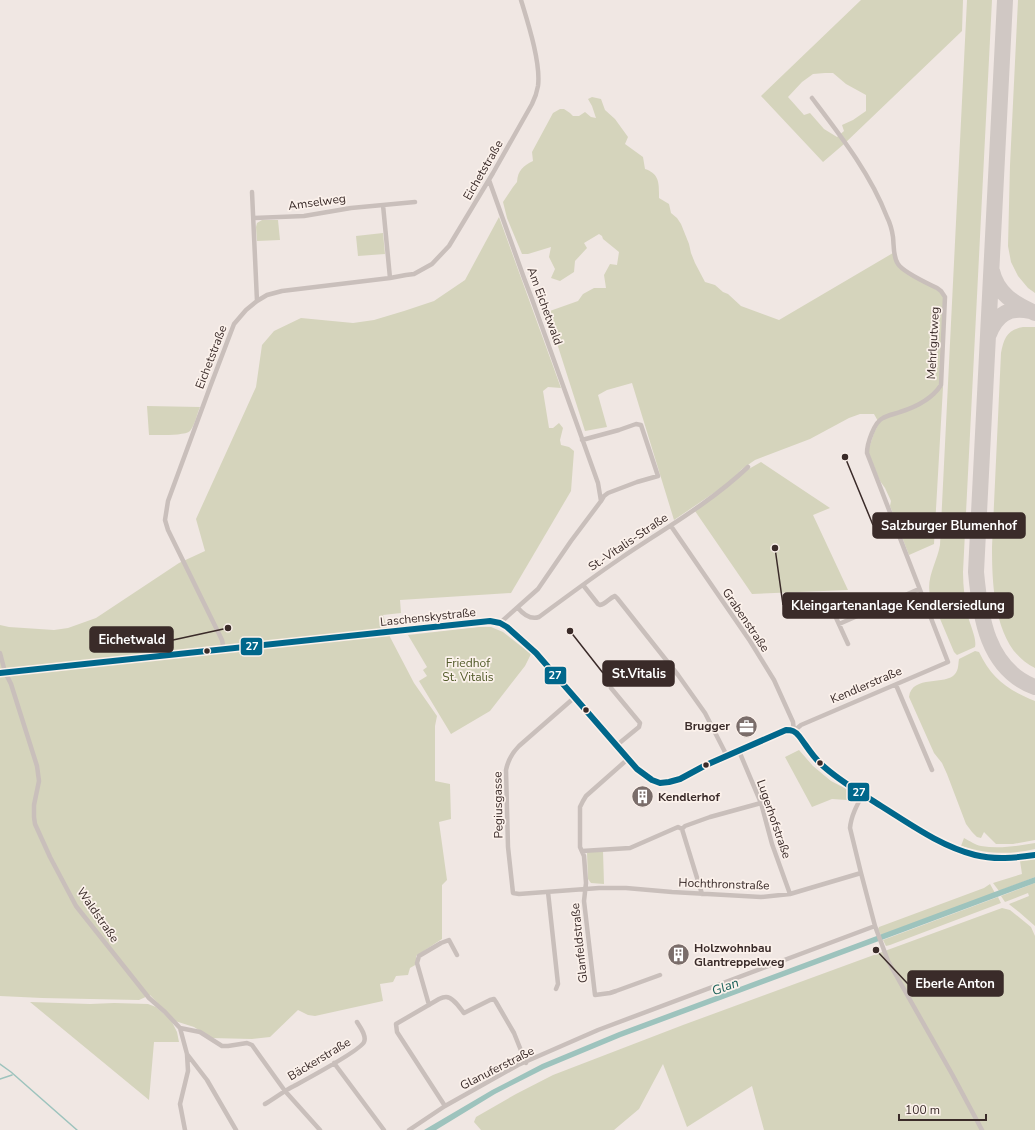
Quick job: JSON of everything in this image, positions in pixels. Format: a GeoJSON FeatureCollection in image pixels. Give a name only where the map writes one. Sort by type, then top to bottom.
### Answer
{"type":"FeatureCollection","features":[{"type":"Feature","properties":{"kind":"street","name":"Eichetstraße"},"geometry":{"type":"LineString","coordinates":[[224,650],[222,640],[168,530],[165,520],[168,501],[234,324],[246,310],[267,295],[282,291],[414,274],[432,264],[449,246],[528,112],[537,92],[538,68],[521,0]]}},
{"type":"Feature","properties":{"kind":"street","name":"Mehrlgutweg"},"geometry":{"type":"LineString","coordinates":[[812,98],[867,176],[892,229],[895,254],[898,264],[905,271],[937,288],[945,297],[941,385],[935,393],[917,406],[881,418],[876,425],[867,448],[868,458],[948,662]]}},
{"type":"Feature","properties":{"kind":"street","name":"Am Eichetwald"},"geometry":{"type":"LineString","coordinates":[[489,180],[598,483],[601,500]]}},
{"type":"Feature","properties":{"kind":"street"},"geometry":{"type":"LineString","coordinates":[[252,192],[257,301]]}},
{"type":"Feature","properties":{"kind":"street","name":"Amselweg"},"geometry":{"type":"LineString","coordinates":[[254,218],[304,216],[351,208],[415,202]]}},
{"type":"Feature","properties":{"kind":"street"},"geometry":{"type":"LineString","coordinates":[[383,205],[390,278]]}},
{"type":"Feature","properties":{"kind":"street"},"geometry":{"type":"LineString","coordinates":[[500,623],[538,589],[604,496],[637,482],[658,476],[641,425],[636,424],[582,440]]}},
{"type":"Feature","properties":{"kind":"street","name":"St.-Vitalis-Straße"},"geometry":{"type":"LineString","coordinates":[[518,608],[529,617],[536,618],[730,484],[748,467]]}},
{"type":"Feature","properties":{"kind":"street","name":"Grabenstraße"},"geometry":{"type":"LineString","coordinates":[[671,526],[750,641],[774,680],[793,722],[794,731]]}},
{"type":"Feature","properties":{"kind":"street"},"geometry":{"type":"LineString","coordinates":[[583,585],[600,605],[603,605],[612,596],[618,598],[705,712],[727,756]]}},
{"type":"Feature","properties":{"kind":"street"},"geometry":{"type":"LineString","coordinates":[[839,624],[919,589]]}},
{"type":"Feature","properties":{"kind":"street"},"geometry":{"type":"LineString","coordinates":[[827,598],[848,644]]}},
{"type":"Feature","properties":{"kind":"street","name":"Laschenskystraße"},"geometry":{"type":"LineString","coordinates":[[2,672],[490,621],[500,623]]}},
{"type":"Feature","properties":{"kind":"street","name":"Kendlerstraße"},"geometry":{"type":"LineString","coordinates":[[500,623],[507,627],[530,648],[648,778],[655,782],[664,783],[671,782],[786,730],[794,731],[801,725],[948,662]]}},
{"type":"Feature","properties":{"kind":"street","name":"Waldstraße"},"geometry":{"type":"LineString","coordinates":[[0,653],[2,672],[11,684],[37,766],[38,781],[34,805],[34,817],[35,824],[50,857],[76,906],[149,998],[180,1028],[187,1054],[188,1071],[180,1104],[185,1130]]}},
{"type":"Feature","properties":{"kind":"street"},"geometry":{"type":"LineString","coordinates":[[896,685],[932,770]]}},
{"type":"Feature","properties":{"kind":"street"},"geometry":{"type":"LineString","coordinates":[[611,688],[640,723],[640,725],[617,745]]}},
{"type":"Feature","properties":{"kind":"street","name":"Pegiusgasse"},"geometry":{"type":"LineString","coordinates":[[513,893],[508,847],[506,775],[508,761],[514,751],[575,697]]}},
{"type":"Feature","properties":{"kind":"street"},"geometry":{"type":"LineString","coordinates":[[794,731],[812,756],[839,779],[927,834],[953,848],[977,856],[996,858],[1018,858],[1035,855]]}},
{"type":"Feature","properties":{"kind":"street","name":"Lugerhofstraße"},"geometry":{"type":"LineString","coordinates":[[739,751],[761,803],[772,844],[790,894]]}},
{"type":"Feature","properties":{"kind":"street","name":"Glanfeldstraße"},"geometry":{"type":"LineString","coordinates":[[629,758],[586,796],[581,804],[580,847],[584,856],[586,883],[584,890],[584,901],[594,995],[616,992],[660,974]]}},
{"type":"Feature","properties":{"kind":"street"},"geometry":{"type":"LineString","coordinates":[[864,794],[852,816],[850,828],[876,928],[883,948],[888,961],[982,1130]]}},
{"type":"Feature","properties":{"kind":"street"},"geometry":{"type":"LineString","coordinates":[[582,851],[630,848],[678,827],[682,828],[710,817],[761,803]]}},
{"type":"Feature","properties":{"kind":"street"},"geometry":{"type":"LineString","coordinates":[[682,828],[702,894]]}},
{"type":"Feature","properties":{"kind":"street","name":"Hochthronstraße"},"geometry":{"type":"LineString","coordinates":[[584,890],[599,888],[626,888],[761,897],[790,894],[861,873]]}},
{"type":"Feature","properties":{"kind":"street","name":"Glanfeldstraße"},"geometry":{"type":"LineString","coordinates":[[513,893],[519,894],[584,890]]}},
{"type":"Feature","properties":{"kind":"street"},"geometry":{"type":"LineString","coordinates":[[548,892],[558,984],[556,989]]}},
{"type":"Feature","properties":{"kind":"street","name":"Glanuferstraße"},"geometry":{"type":"LineString","coordinates":[[408,1130],[445,1106],[512,1069],[598,1030],[876,928]]}},
{"type":"Feature","properties":{"kind":"street"},"geometry":{"type":"LineString","coordinates":[[429,1005],[418,963],[419,956],[449,940],[457,955]]}},
{"type":"Feature","properties":{"kind":"street"},"geometry":{"type":"LineString","coordinates":[[445,1106],[397,1032],[396,1024],[439,999],[446,997],[450,998],[464,1013],[494,999],[514,1034],[526,1062]]}},
{"type":"Feature","properties":{"kind":"street","name":"Bäckerstraße"},"geometry":{"type":"LineString","coordinates":[[265,1104],[364,1044],[365,1037],[357,1022]]}},
{"type":"Feature","properties":{"kind":"street"},"geometry":{"type":"LineString","coordinates":[[180,1028],[200,1032],[222,1046],[246,1042],[252,1045],[285,1091],[320,1130]]}},
{"type":"Feature","properties":{"kind":"street"},"geometry":{"type":"LineString","coordinates":[[187,1054],[207,1080],[236,1130]]}},
{"type":"Feature","properties":{"kind":"street"},"geometry":{"type":"LineString","coordinates":[[334,1063],[384,1130]]}},
{"type":"Feature","properties":{"kind":"green space"},"geometry":{"type":"Polygon","coordinates":[[[861,0],[963,0],[962,31],[844,144],[823,162],[761,96],[861,0]],[[833,73],[813,74],[802,82],[788,97],[804,115],[810,113],[824,129],[837,137],[844,131],[842,125],[853,120],[866,111],[866,95],[846,84],[833,73]]]}},
{"type":"Feature","properties":{"kind":"green space"},"geometry":{"type":"Polygon","coordinates":[[[967,0],[992,0],[963,572],[966,605],[974,636],[975,647],[957,655],[954,652],[930,595],[929,582],[940,545],[967,0]]]}},
{"type":"Feature","properties":{"kind":"green space"},"geometry":{"type":"Polygon","coordinates":[[[1018,0],[1035,0],[1035,293],[1028,288],[1018,276],[1011,262],[1008,246],[1010,165],[1018,0]]]}},
{"type":"Feature","properties":{"kind":"green space"},"geometry":{"type":"Polygon","coordinates":[[[592,97],[601,99],[605,110],[615,119],[628,137],[625,144],[643,157],[645,169],[654,174],[658,180],[659,198],[669,204],[671,213],[681,224],[695,263],[705,282],[715,285],[741,306],[779,320],[893,253],[897,265],[940,292],[944,297],[940,384],[943,387],[934,544],[909,555],[890,506],[891,501],[880,481],[869,454],[869,448],[879,423],[874,414],[860,414],[849,418],[810,439],[755,460],[742,469],[730,482],[674,520],[632,383],[607,390],[598,395],[607,427],[585,431],[547,312],[578,301],[583,294],[594,288],[606,288],[604,275],[610,264],[617,265],[619,252],[599,234],[584,243],[587,248],[575,261],[574,272],[560,281],[551,278],[555,269],[549,257],[551,247],[528,254],[522,254],[507,218],[503,202],[517,182],[522,169],[533,161],[532,152],[553,113],[560,109],[564,109],[573,116],[579,116],[585,112],[591,117],[596,118],[588,99],[592,97]]]}},
{"type":"Feature","properties":{"kind":"green space"},"geometry":{"type":"Polygon","coordinates":[[[499,217],[561,388],[548,387],[543,391],[549,428],[553,428],[559,423],[563,428],[560,440],[561,445],[569,447],[574,451],[571,491],[511,593],[400,600],[401,613],[383,615],[390,637],[414,683],[437,716],[435,726],[435,781],[450,784],[451,819],[439,822],[447,880],[442,885],[442,939],[416,956],[417,964],[410,968],[408,975],[396,976],[393,982],[380,984],[383,1001],[315,1016],[308,1015],[298,1010],[270,1037],[252,1039],[211,1038],[194,1027],[175,1021],[150,995],[139,1000],[0,996],[0,625],[54,630],[68,628],[96,618],[179,563],[205,551],[196,519],[256,387],[262,345],[274,331],[301,318],[353,323],[374,320],[434,301],[465,280],[499,217]]]}},
{"type":"Feature","properties":{"kind":"green space"},"geometry":{"type":"Polygon","coordinates":[[[262,220],[278,220],[280,240],[257,241],[256,227],[257,223],[262,220]]]}},
{"type":"Feature","properties":{"kind":"green space"},"geometry":{"type":"Polygon","coordinates":[[[383,233],[385,254],[358,256],[356,236],[383,233]]]}},
{"type":"Feature","properties":{"kind":"green space"},"geometry":{"type":"Polygon","coordinates":[[[1023,327],[1035,327],[1035,668],[1021,659],[1011,647],[1003,632],[995,597],[992,563],[1001,353],[1003,343],[1007,336],[1013,330],[1023,327]]]}},
{"type":"Feature","properties":{"kind":"green space"},"geometry":{"type":"Polygon","coordinates":[[[147,406],[200,407],[193,426],[187,433],[149,435],[147,406]]]}},
{"type":"Feature","properties":{"kind":"green space"},"geometry":{"type":"Polygon","coordinates":[[[761,462],[830,508],[813,515],[848,590],[752,594],[695,511],[747,470],[761,462]]]}},
{"type":"Feature","properties":{"kind":"green space","name":"Friedhof St. Vitalis"},"geometry":{"type":"Polygon","coordinates":[[[491,627],[503,632],[531,654],[525,666],[490,711],[451,734],[419,681],[427,676],[423,670],[427,667],[408,635],[491,627]]]}},
{"type":"Feature","properties":{"kind":"green space"},"geometry":{"type":"Polygon","coordinates":[[[975,651],[979,652],[989,669],[1009,688],[1035,701],[1035,840],[1013,844],[996,844],[984,832],[981,838],[977,837],[972,832],[966,824],[947,774],[942,763],[934,753],[909,697],[911,690],[916,685],[951,677],[957,670],[959,659],[975,651]]]}},
{"type":"Feature","properties":{"kind":"green space"},"geometry":{"type":"Polygon","coordinates":[[[799,750],[813,766],[831,781],[856,794],[847,800],[832,799],[812,807],[785,757],[799,750]]]}},
{"type":"Feature","properties":{"kind":"green space"},"geometry":{"type":"Polygon","coordinates":[[[964,838],[977,845],[988,847],[1008,847],[1035,843],[1035,849],[1007,853],[980,851],[961,846],[964,838]]]}},
{"type":"Feature","properties":{"kind":"green space"},"geometry":{"type":"Polygon","coordinates":[[[589,851],[603,851],[604,884],[591,883],[588,879],[587,853],[589,851]]]}},
{"type":"Feature","properties":{"kind":"green space"},"geometry":{"type":"Polygon","coordinates":[[[1035,858],[1035,877],[999,891],[993,883],[1022,874],[1020,861],[1035,858]]]}},
{"type":"Feature","properties":{"kind":"green space"},"geometry":{"type":"Polygon","coordinates":[[[1035,883],[1035,926],[1009,904],[1029,896],[1028,893],[1005,902],[1001,896],[1035,883]]]}},
{"type":"Feature","properties":{"kind":"green space"},"geometry":{"type":"Polygon","coordinates":[[[990,884],[995,893],[881,935],[878,929],[879,927],[984,888],[990,884]]]}},
{"type":"Feature","properties":{"kind":"green space"},"geometry":{"type":"Polygon","coordinates":[[[998,897],[1001,903],[890,945],[886,946],[883,940],[998,897]]]}},
{"type":"Feature","properties":{"kind":"green space"},"geometry":{"type":"Polygon","coordinates":[[[1002,908],[1010,910],[1031,927],[1035,936],[1035,1130],[764,1130],[752,1086],[687,1127],[663,1064],[639,1109],[614,1130],[481,1130],[474,1122],[476,1117],[553,1075],[683,1025],[1002,908]]]}},
{"type":"Feature","properties":{"kind":"green space"},"geometry":{"type":"Polygon","coordinates":[[[30,1002],[148,1004],[156,1007],[171,1020],[177,1032],[179,1042],[154,1042],[149,1100],[30,1002]]]}},
{"type":"Feature","properties":{"kind":"water"},"geometry":{"type":"Polygon","coordinates":[[[1035,877],[1035,883],[621,1037],[544,1069],[495,1094],[436,1130],[424,1130],[492,1090],[542,1064],[619,1032],[1035,877]]]}},
{"type":"Feature","properties":{"kind":"waterway"},"geometry":{"type":"LineString","coordinates":[[0,1064],[77,1130]]}},
{"type":"Feature","properties":{"kind":"waterway"},"geometry":{"type":"LineString","coordinates":[[0,1079],[12,1075]]}},
{"type":"Feature","properties":{"kind":"taxiway"},"geometry":{"type":"LineString","coordinates":[[1005,0],[976,572],[980,606],[984,623],[996,654],[1006,668],[1019,679],[1035,687]]}},
{"type":"Feature","properties":{"kind":"taxiway"},"geometry":{"type":"LineString","coordinates":[[992,271],[998,286],[1008,297],[1014,302],[1035,313]]}},
{"type":"Feature","properties":{"kind":"taxiway"},"geometry":{"type":"LineString","coordinates":[[989,334],[999,317],[1009,311],[1030,311]]}},
{"type":"Feature","properties":{"kind":"transit line","name":"27"},"geometry":{"type":"LineString","coordinates":[[0,673],[490,621],[500,623],[507,627],[536,653],[637,769],[652,780],[660,783],[680,779],[706,765],[786,730],[790,730],[798,734],[818,761],[835,776],[926,834],[962,851],[982,857],[1005,858],[1035,855]]}},
{"type":"Feature","properties":{"kind":"place","name":"Salzburger Blumenhof"},"geometry":{"type":"Point","coordinates":[845,457]}},
{"type":"Feature","properties":{"kind":"place","name":"Kleingartenanlage Kendlersiedlung"},"geometry":{"type":"Point","coordinates":[775,548]}},
{"type":"Feature","properties":{"kind":"place","name":"Eichetwald"},"geometry":{"type":"Point","coordinates":[228,628]}},
{"type":"Feature","properties":{"kind":"place","name":"St.Vitalis"},"geometry":{"type":"Point","coordinates":[570,631]}},
{"type":"Feature","properties":{"kind":"place","name":"Brugger"},"geometry":{"type":"Point","coordinates":[746,726]}},
{"type":"Feature","properties":{"kind":"place","name":"Kendlerhof"},"geometry":{"type":"Point","coordinates":[643,797]}},
{"type":"Feature","properties":{"kind":"place","name":"Eberle Anton"},"geometry":{"type":"Point","coordinates":[876,950]}},
{"type":"Feature","properties":{"kind":"place","name":"Holzwohnbau Glantreppelweg"},"geometry":{"type":"Point","coordinates":[678,955]}},
{"type":"Feature","properties":{"kind":"water label","name":"Glan"},"geometry":{"type":"Point","coordinates":[725,986]}}]}
